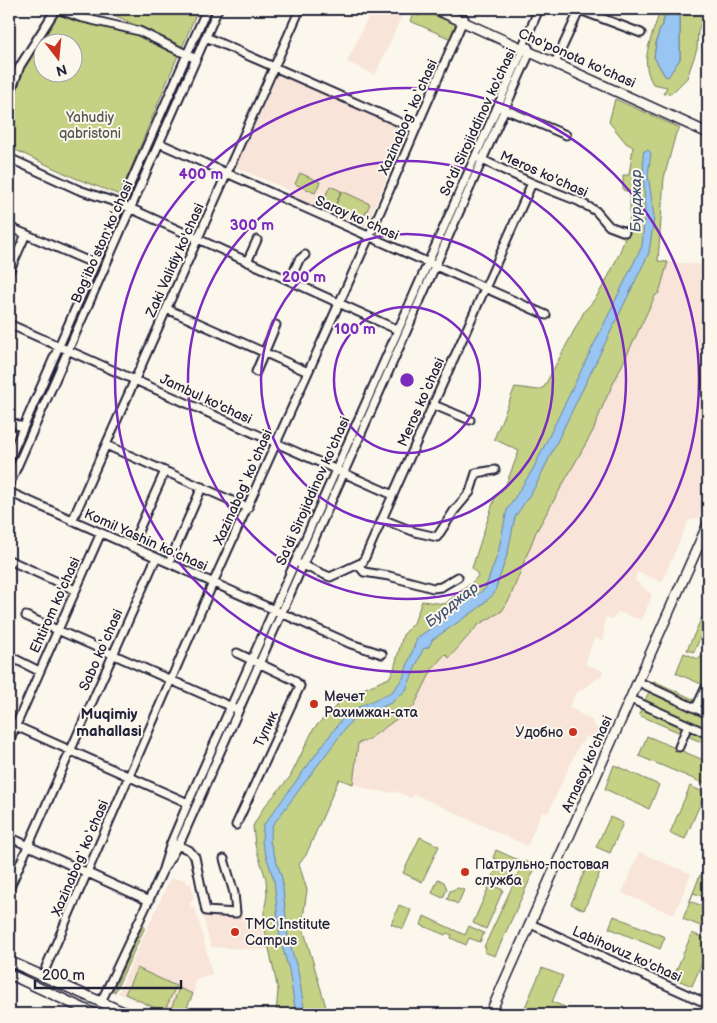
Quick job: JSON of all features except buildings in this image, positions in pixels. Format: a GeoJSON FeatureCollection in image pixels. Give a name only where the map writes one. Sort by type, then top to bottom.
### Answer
{"type":"FeatureCollection","features":[{"type":"Feature","properties":{"kind":"main road","name":"Cho'ponota ko'chasi"},"geometry":{"type":"LineString","coordinates":[[435,9],[556,61],[708,132]]}},
{"type":"Feature","properties":{"kind":"main road","name":"Cho'ponota ko'chasi"},"geometry":{"type":"LineString","coordinates":[[444,9],[464,20]]}},
{"type":"Feature","properties":{"kind":"main road","name":"Cho'ponota ko'chasi"},"geometry":{"type":"LineString","coordinates":[[664,110],[708,127]]}},
{"type":"Feature","properties":{"kind":"main road","name":"Arnasoy ko'chasi"},"geometry":{"type":"LineString","coordinates":[[496,1014],[708,524]]}},
{"type":"Feature","properties":{"kind":"main road","name":"Arnasoy ko'chasi"},"geometry":{"type":"LineString","coordinates":[[640,683],[708,536]]}},
{"type":"Feature","properties":{"kind":"main road","name":"Arnasoy ko'chasi"},"geometry":{"type":"LineString","coordinates":[[490,1014],[533,925]]}},
{"type":"Feature","properties":{"kind":"main road"},"geometry":{"type":"LineString","coordinates":[[9,961],[93,1011]]}},
{"type":"Feature","properties":{"kind":"main road"},"geometry":{"type":"LineString","coordinates":[[9,961],[9,970]]}},
{"type":"Feature","properties":{"kind":"main road"},"geometry":{"type":"LineString","coordinates":[[9,974],[76,1010],[128,1014]]}},
{"type":"Feature","properties":{"kind":"street"},"geometry":{"type":"LineString","coordinates":[[9,114],[9,97],[20,66],[57,9],[87,19],[129,28],[196,59]]}},
{"type":"Feature","properties":{"kind":"street","name":"Bogʻiboʻston koʻchasi"},"geometry":{"type":"LineString","coordinates":[[9,460],[207,9]]}},
{"type":"Feature","properties":{"kind":"street","name":"Bogʻiboʻston koʻchasi"},"geometry":{"type":"LineString","coordinates":[[9,485],[218,9]]}},
{"type":"Feature","properties":{"kind":"street","name":"Zaki Validiy ko'chasi"},"geometry":{"type":"LineString","coordinates":[[72,521],[300,9]]}},
{"type":"Feature","properties":{"kind":"street","name":"Sa'di Sirojiddinov ko'chasi"},"geometry":{"type":"LineString","coordinates":[[93,1011],[149,901],[259,663],[281,613],[299,564],[502,107],[539,9]]}},
{"type":"Feature","properties":{"kind":"street"},"geometry":{"type":"LineString","coordinates":[[556,61],[580,9],[641,32]]}},
{"type":"Feature","properties":{"kind":"street","name":"Xazinabog‘ ko‘chasi"},"geometry":{"type":"LineString","coordinates":[[46,967],[213,583],[369,237],[464,20]]}},
{"type":"Feature","properties":{"kind":"street"},"geometry":{"type":"LineString","coordinates":[[206,37],[415,129]]}},
{"type":"Feature","properties":{"kind":"street"},"geometry":{"type":"LineString","coordinates":[[502,107],[566,135]]}},
{"type":"Feature","properties":{"kind":"street","name":"Saroy ko‘chasi"},"geometry":{"type":"LineString","coordinates":[[159,143],[546,315]]}},
{"type":"Feature","properties":{"kind":"street"},"geometry":{"type":"LineString","coordinates":[[9,158],[79,190],[121,204],[398,330]]}},
{"type":"Feature","properties":{"kind":"street","name":"Meros ko'chasi"},"geometry":{"type":"LineString","coordinates":[[479,159],[578,201],[596,211],[609,226],[625,232]]}},
{"type":"Feature","properties":{"kind":"street","name":"Meros ko‘chasi"},"geometry":{"type":"LineString","coordinates":[[359,566],[434,405],[532,183]]}},
{"type":"Feature","properties":{"kind":"street"},"geometry":{"type":"LineString","coordinates":[[9,227],[95,264]]}},
{"type":"Feature","properties":{"kind":"street"},"geometry":{"type":"LineString","coordinates":[[9,272],[26,234]]}},
{"type":"Feature","properties":{"kind":"street"},"geometry":{"type":"LineString","coordinates":[[247,262],[257,240]]}},
{"type":"Feature","properties":{"kind":"street"},"geometry":{"type":"LineString","coordinates":[[290,280],[299,260],[305,255]]}},
{"type":"Feature","properties":{"kind":"street","name":"Sa'di Sirojiddinov ko'chasi"},"geometry":{"type":"LineString","coordinates":[[340,472],[398,330],[431,265]]}},
{"type":"Feature","properties":{"kind":"street"},"geometry":{"type":"LineString","coordinates":[[167,310],[308,372]]}},
{"type":"Feature","properties":{"kind":"street","name":"Jambul ko'chasi"},"geometry":{"type":"LineString","coordinates":[[9,324],[392,495]]}},
{"type":"Feature","properties":{"kind":"street"},"geometry":{"type":"LineString","coordinates":[[256,372],[266,353],[276,325]]}},
{"type":"Feature","properties":{"kind":"street"},"geometry":{"type":"LineString","coordinates":[[434,405],[470,420]]}},
{"type":"Feature","properties":{"kind":"street"},"geometry":{"type":"LineString","coordinates":[[9,421],[23,428]]}},
{"type":"Feature","properties":{"kind":"street"},"geometry":{"type":"LineString","coordinates":[[106,445],[248,508]]}},
{"type":"Feature","properties":{"kind":"street"},"geometry":{"type":"LineString","coordinates":[[382,519],[415,532],[438,537],[454,510],[470,492],[476,473],[495,470]]}},
{"type":"Feature","properties":{"kind":"street"},"geometry":{"type":"LineString","coordinates":[[130,547],[165,471]]}},
{"type":"Feature","properties":{"kind":"street"},"geometry":{"type":"LineString","coordinates":[[169,563],[202,487]]}},
{"type":"Feature","properties":{"kind":"street","name":"Komil Yashin koʻchasi"},"geometry":{"type":"LineString","coordinates":[[9,492],[100,535],[169,563],[351,644],[382,654]]}},
{"type":"Feature","properties":{"kind":"street","name":"Ehtirom ko'chasi"},"geometry":{"type":"LineString","coordinates":[[9,741],[12,725],[39,671],[100,535]]}},
{"type":"Feature","properties":{"kind":"street","name":"Sabo ko‘chasi"},"geometry":{"type":"LineString","coordinates":[[9,889],[156,558]]}},
{"type":"Feature","properties":{"kind":"street"},"geometry":{"type":"LineString","coordinates":[[9,560],[75,590]]}},
{"type":"Feature","properties":{"kind":"street"},"geometry":{"type":"LineString","coordinates":[[299,564],[330,577],[359,566],[364,572],[396,577],[433,588],[441,587],[458,577]]}},
{"type":"Feature","properties":{"kind":"street","name":"Sa'di Sirojiddinov ko'chasi"},"geometry":{"type":"LineString","coordinates":[[174,845],[188,803],[274,610],[299,564]]}},
{"type":"Feature","properties":{"kind":"street"},"geometry":{"type":"LineString","coordinates":[[26,616],[238,710]]}},
{"type":"Feature","properties":{"kind":"street"},"geometry":{"type":"LineString","coordinates":[[236,653],[259,663]]}},
{"type":"Feature","properties":{"kind":"street"},"geometry":{"type":"LineString","coordinates":[[9,656],[39,671]]}},
{"type":"Feature","properties":{"kind":"street","name":"Тупик"},"geometry":{"type":"LineString","coordinates":[[236,825],[300,686],[294,680],[259,663]]}},
{"type":"Feature","properties":{"kind":"street"},"geometry":{"type":"LineString","coordinates":[[640,683],[708,714]]}},
{"type":"Feature","properties":{"kind":"street"},"geometry":{"type":"LineString","coordinates":[[696,708],[705,689]]}},
{"type":"Feature","properties":{"kind":"street"},"geometry":{"type":"LineString","coordinates":[[633,700],[708,734]]}},
{"type":"Feature","properties":{"kind":"street"},"geometry":{"type":"LineString","coordinates":[[12,725],[188,803]]}},
{"type":"Feature","properties":{"kind":"street"},"geometry":{"type":"LineString","coordinates":[[678,748],[688,725]]}},
{"type":"Feature","properties":{"kind":"street"},"geometry":{"type":"LineString","coordinates":[[9,837],[149,901]]}},
{"type":"Feature","properties":{"kind":"street"},"geometry":{"type":"LineString","coordinates":[[174,845],[189,850],[195,857],[206,911],[236,913],[234,893],[224,859]]}},
{"type":"Feature","properties":{"kind":"street","name":"Labihovuz ko'chasi"},"geometry":{"type":"LineString","coordinates":[[533,925],[708,1004]]}},
{"type":"Feature","properties":{"kind":"shaded area"},"geometry":{"type":"Polygon","coordinates":[[[372,9],[405,9],[375,75],[347,62],[372,9]]]}},
{"type":"Feature","properties":{"kind":"shaded area"},"geometry":{"type":"Polygon","coordinates":[[[278,72],[408,129],[365,228],[290,195],[291,191],[235,167],[278,72]]]}},
{"type":"Feature","properties":{"kind":"shaded area"},"geometry":{"type":"Polygon","coordinates":[[[668,262],[708,265],[708,495],[700,517],[688,521],[662,582],[637,572],[635,580],[652,595],[642,620],[618,612],[612,619],[605,617],[603,641],[595,638],[591,646],[585,664],[603,671],[601,676],[575,694],[569,707],[593,721],[592,724],[598,728],[593,739],[585,736],[582,744],[580,743],[548,813],[542,811],[527,846],[414,794],[412,798],[395,791],[394,793],[370,790],[353,784],[358,743],[368,740],[414,706],[433,668],[445,654],[450,658],[478,625],[510,598],[536,532],[593,431],[604,403],[655,296],[659,293],[668,262]]]}},
{"type":"Feature","properties":{"kind":"shaded area"},"geometry":{"type":"Polygon","coordinates":[[[639,852],[691,874],[674,915],[622,893],[639,852]]]}},
{"type":"Feature","properties":{"kind":"shaded area"},"geometry":{"type":"Polygon","coordinates":[[[170,879],[185,879],[187,884],[191,883],[194,900],[189,902],[191,908],[195,907],[212,974],[195,979],[194,994],[185,1014],[166,1014],[118,993],[170,879]]]}},
{"type":"Feature","properties":{"kind":"shaded area","name":"TMC Institute Campus"},"geometry":{"type":"Polygon","coordinates":[[[202,913],[259,916],[269,950],[211,947],[202,913]]]}},
{"type":"Feature","properties":{"kind":"green space"},"geometry":{"type":"Polygon","coordinates":[[[102,9],[198,9],[182,48],[102,9]]]}},
{"type":"Feature","properties":{"kind":"green space"},"geometry":{"type":"Polygon","coordinates":[[[680,9],[707,9],[698,31],[697,49],[687,78],[672,93],[663,94],[667,87],[653,84],[649,76],[647,67],[648,51],[658,17],[666,13],[657,38],[654,57],[665,76],[680,59],[680,9]]]}},
{"type":"Feature","properties":{"kind":"green space"},"geometry":{"type":"Polygon","coordinates":[[[422,10],[457,25],[451,39],[410,21],[413,13],[419,16],[422,10]]]}},
{"type":"Feature","properties":{"kind":"green space","name":"Yahudiy qabristoni"},"geometry":{"type":"Polygon","coordinates":[[[56,13],[118,27],[179,53],[120,195],[75,178],[9,147],[9,139],[15,124],[14,100],[25,65],[32,53],[32,82],[82,82],[82,32],[45,32],[56,13]]]}},
{"type":"Feature","properties":{"kind":"green space"},"geometry":{"type":"Polygon","coordinates":[[[190,60],[191,64],[132,199],[129,199],[128,197],[186,62],[190,60]]]}},
{"type":"Feature","properties":{"kind":"green space"},"geometry":{"type":"Polygon","coordinates":[[[615,99],[680,128],[676,133],[664,178],[658,261],[668,262],[659,293],[655,296],[604,403],[593,431],[536,532],[510,598],[502,611],[478,625],[449,658],[445,654],[433,668],[414,706],[368,740],[358,743],[353,784],[339,779],[306,855],[299,864],[307,890],[302,924],[328,1014],[276,1014],[278,990],[265,930],[266,879],[255,845],[253,826],[264,807],[290,777],[314,728],[340,702],[356,692],[389,678],[394,669],[403,635],[414,623],[422,601],[445,604],[473,582],[478,575],[472,568],[495,497],[505,487],[519,451],[494,439],[515,387],[538,390],[544,387],[585,310],[604,284],[626,236],[630,218],[630,192],[623,190],[623,175],[629,175],[633,147],[626,143],[609,122],[615,99]]]}},
{"type":"Feature","properties":{"kind":"green space"},"geometry":{"type":"Polygon","coordinates":[[[300,173],[320,182],[315,193],[295,184],[300,173]]]}},
{"type":"Feature","properties":{"kind":"green space"},"geometry":{"type":"Polygon","coordinates":[[[330,186],[341,191],[336,204],[342,191],[370,204],[363,219],[323,201],[330,186]]]}},
{"type":"Feature","properties":{"kind":"green space"},"geometry":{"type":"Polygon","coordinates":[[[121,211],[125,213],[68,343],[65,345],[64,342],[121,211]]]}},
{"type":"Feature","properties":{"kind":"green space"},"geometry":{"type":"Polygon","coordinates":[[[428,269],[431,270],[345,465],[343,464],[428,269]]]}},
{"type":"Feature","properties":{"kind":"green space"},"geometry":{"type":"Polygon","coordinates":[[[61,353],[62,355],[9,477],[9,467],[61,353]]]}},
{"type":"Feature","properties":{"kind":"green space"},"geometry":{"type":"Polygon","coordinates":[[[702,617],[708,620],[694,652],[687,650],[702,617]]]}},
{"type":"Feature","properties":{"kind":"green space"},"geometry":{"type":"Polygon","coordinates":[[[684,653],[698,659],[704,655],[708,657],[708,687],[676,673],[684,653]]]}},
{"type":"Feature","properties":{"kind":"green space"},"geometry":{"type":"Polygon","coordinates":[[[654,681],[708,706],[708,710],[652,685],[654,681]]]}},
{"type":"Feature","properties":{"kind":"green space"},"geometry":{"type":"Polygon","coordinates":[[[650,690],[708,717],[708,731],[644,702],[650,690]]]}},
{"type":"Feature","properties":{"kind":"green space"},"geometry":{"type":"Polygon","coordinates":[[[642,708],[708,738],[708,745],[639,715],[642,708]]]}},
{"type":"Feature","properties":{"kind":"green space"},"geometry":{"type":"Polygon","coordinates":[[[233,711],[235,712],[179,837],[177,836],[233,711]]]}},
{"type":"Feature","properties":{"kind":"green space"},"geometry":{"type":"Polygon","coordinates":[[[647,736],[708,762],[708,785],[639,756],[647,736]]]}},
{"type":"Feature","properties":{"kind":"green space"},"geometry":{"type":"Polygon","coordinates":[[[614,765],[659,785],[649,809],[605,789],[614,765]]]}},
{"type":"Feature","properties":{"kind":"green space"},"geometry":{"type":"Polygon","coordinates":[[[690,786],[705,793],[685,839],[670,833],[690,786]]]}},
{"type":"Feature","properties":{"kind":"green space"},"geometry":{"type":"Polygon","coordinates":[[[610,817],[623,823],[610,853],[596,847],[610,817]]]}},
{"type":"Feature","properties":{"kind":"green space"},"geometry":{"type":"Polygon","coordinates":[[[420,837],[439,846],[422,882],[403,873],[420,837]]]}},
{"type":"Feature","properties":{"kind":"green space"},"geometry":{"type":"Polygon","coordinates":[[[496,850],[518,860],[506,884],[492,878],[500,861],[493,858],[496,850]]]}},
{"type":"Feature","properties":{"kind":"green space"},"geometry":{"type":"Polygon","coordinates":[[[524,861],[536,866],[495,956],[484,952],[486,948],[484,947],[524,861]]]}},
{"type":"Feature","properties":{"kind":"green space"},"geometry":{"type":"Polygon","coordinates":[[[589,861],[602,867],[584,910],[571,904],[589,861]]]}},
{"type":"Feature","properties":{"kind":"green space"},"geometry":{"type":"Polygon","coordinates":[[[700,875],[708,879],[708,895],[705,897],[693,893],[700,875]]]}},
{"type":"Feature","properties":{"kind":"green space"},"geometry":{"type":"Polygon","coordinates":[[[438,879],[444,882],[447,889],[443,898],[432,893],[438,879]]]}},
{"type":"Feature","properties":{"kind":"green space"},"geometry":{"type":"Polygon","coordinates":[[[490,884],[503,890],[486,929],[473,923],[490,884]]]}},
{"type":"Feature","properties":{"kind":"green space"},"geometry":{"type":"Polygon","coordinates":[[[458,888],[464,890],[458,904],[447,899],[450,891],[458,888]]]}},
{"type":"Feature","properties":{"kind":"green space"},"geometry":{"type":"Polygon","coordinates":[[[691,897],[690,901],[702,906],[702,912],[708,918],[708,929],[683,919],[691,897]]]}},
{"type":"Feature","properties":{"kind":"green space"},"geometry":{"type":"Polygon","coordinates":[[[399,905],[411,910],[403,929],[391,924],[399,905]]]}},
{"type":"Feature","properties":{"kind":"green space"},"geometry":{"type":"Polygon","coordinates":[[[424,916],[465,935],[469,926],[484,933],[480,942],[469,938],[466,945],[451,938],[452,935],[447,933],[445,935],[421,925],[424,916]]]}},
{"type":"Feature","properties":{"kind":"green space"},"geometry":{"type":"Polygon","coordinates":[[[614,916],[665,937],[660,949],[609,928],[614,916]]]}},
{"type":"Feature","properties":{"kind":"green space"},"geometry":{"type":"Polygon","coordinates":[[[142,926],[145,927],[115,992],[113,991],[142,926]]]}},
{"type":"Feature","properties":{"kind":"green space"},"geometry":{"type":"Polygon","coordinates":[[[692,933],[708,940],[708,949],[692,986],[673,978],[692,933]]]}},
{"type":"Feature","properties":{"kind":"green space"},"geometry":{"type":"Polygon","coordinates":[[[137,968],[176,986],[164,1012],[125,994],[137,968]]]}},
{"type":"Feature","properties":{"kind":"green space"},"geometry":{"type":"Polygon","coordinates":[[[542,968],[563,976],[552,1002],[565,1007],[562,1014],[522,1014],[542,968]]]}},
{"type":"Feature","properties":{"kind":"green space"},"geometry":{"type":"Polygon","coordinates":[[[179,988],[193,994],[184,1014],[169,1014],[179,988]]]}},
{"type":"Feature","properties":{"kind":"water"},"geometry":{"type":"Polygon","coordinates":[[[668,9],[680,9],[680,59],[668,77],[665,76],[654,57],[657,38],[668,9]]]}},
{"type":"Feature","properties":{"kind":"water","name":"Бурджар"},"geometry":{"type":"Polygon","coordinates":[[[648,150],[651,153],[648,174],[654,217],[649,253],[535,487],[515,517],[508,552],[494,594],[476,610],[432,640],[429,647],[423,649],[406,690],[391,703],[351,721],[272,826],[270,842],[282,878],[288,938],[298,971],[305,1014],[296,1014],[289,970],[280,939],[274,880],[262,843],[263,826],[345,715],[392,692],[403,678],[417,638],[485,589],[498,553],[507,510],[533,469],[642,246],[645,211],[643,155],[644,151],[648,150]]]}},
{"type":"Feature","properties":{"kind":"place","name":"Мечет Рахимжан-ата"},"geometry":{"type":"Point","coordinates":[314,704]}},
{"type":"Feature","properties":{"kind":"place","name":"Удобно"},"geometry":{"type":"Point","coordinates":[573,732]}},
{"type":"Feature","properties":{"kind":"place","name":"Патрульно-постовая служба"},"geometry":{"type":"Point","coordinates":[465,872]}},
{"type":"Feature","properties":{"kind":"place","name":"TMC Institute Campus"},"geometry":{"type":"Point","coordinates":[235,932]}},
{"type":"Feature","properties":{"kind":"district","name":"Muqimiy mahallasi"},"geometry":{"type":"Point","coordinates":[109,722]}}]}
